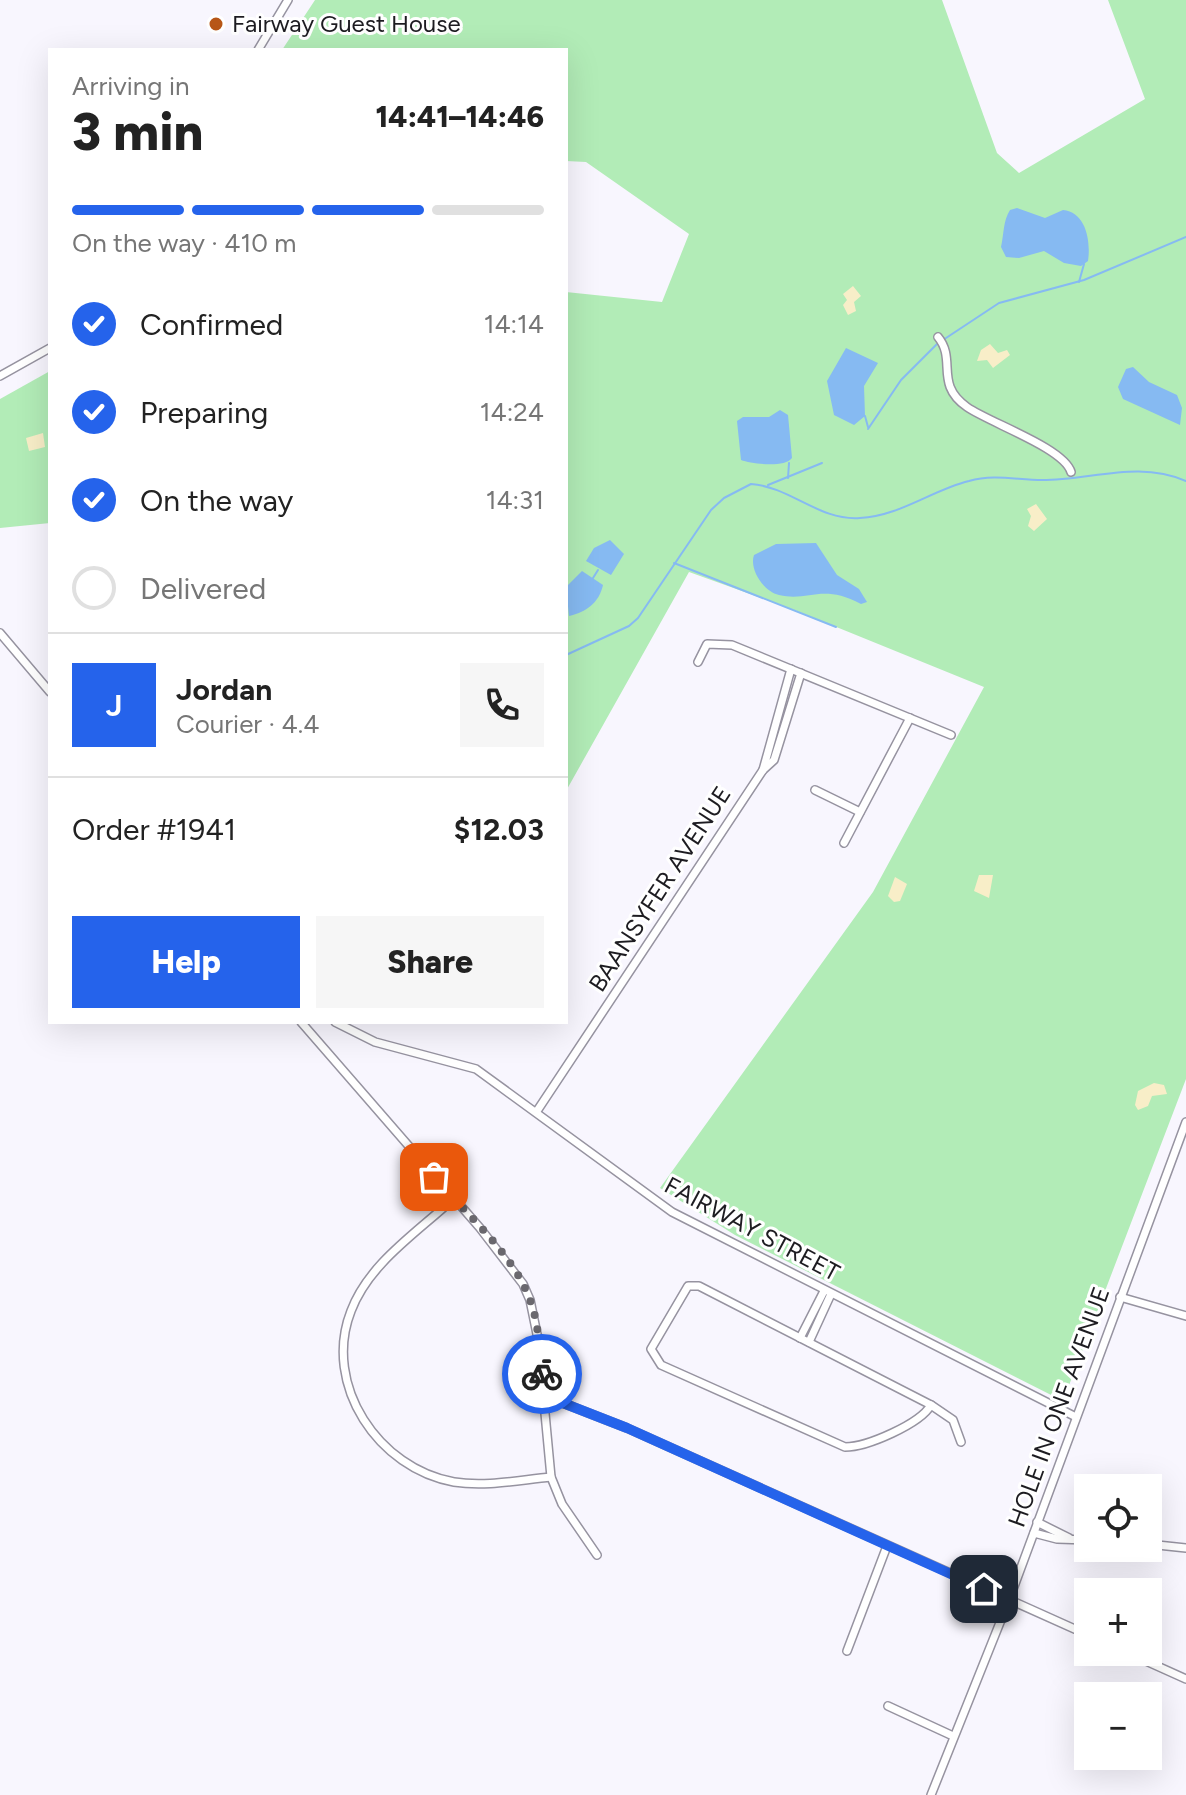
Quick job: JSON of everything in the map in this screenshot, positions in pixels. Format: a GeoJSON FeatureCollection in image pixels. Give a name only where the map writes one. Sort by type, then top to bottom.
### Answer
{"type":"FeatureCollection","features":[{"type":"Feature","properties":{"kind":"street"},"geometry":{"type":"LineString","coordinates":[[259,48],[288,0]]}},
{"type":"Feature","properties":{"kind":"street"},"geometry":{"type":"LineString","coordinates":[[938,337],[945,346],[945,376],[957,399],[1057,455],[1071,472]]}},
{"type":"Feature","properties":{"kind":"street"},"geometry":{"type":"LineString","coordinates":[[0,376],[48,349]]}},
{"type":"Feature","properties":{"kind":"street"},"geometry":{"type":"LineString","coordinates":[[0,633],[48,690]]}},
{"type":"Feature","properties":{"kind":"street"},"geometry":{"type":"LineString","coordinates":[[698,662],[702,648],[721,642],[951,735]]}},
{"type":"Feature","properties":{"kind":"street","name":"BAANSYFER AVENUE"},"geometry":{"type":"LineString","coordinates":[[763,770],[791,669]]}},
{"type":"Feature","properties":{"kind":"street","name":"BAANSYFER AVENUE"},"geometry":{"type":"LineString","coordinates":[[537,1111],[763,770],[774,760],[801,673]]}},
{"type":"Feature","properties":{"kind":"street"},"geometry":{"type":"LineString","coordinates":[[844,843],[910,718]]}},
{"type":"Feature","properties":{"kind":"street"},"geometry":{"type":"LineString","coordinates":[[777,722],[786,725]]}},
{"type":"Feature","properties":{"kind":"street"},"geometry":{"type":"LineString","coordinates":[[815,790],[860,812]]}},
{"type":"Feature","properties":{"kind":"street"},"geometry":{"type":"LineString","coordinates":[[303,1024],[508,1262],[530,1300],[545,1396],[551,1477],[562,1504],[597,1555]]}},
{"type":"Feature","properties":{"kind":"street","name":"FAIRWAY STREET"},"geometry":{"type":"LineString","coordinates":[[339,1024],[375,1042],[476,1069],[672,1212],[1076,1417]]}},
{"type":"Feature","properties":{"kind":"street","name":"HOLE IN ONE AVENUE"},"geometry":{"type":"LineString","coordinates":[[931,1795],[1009,1600],[1186,1122]]}},
{"type":"Feature","properties":{"kind":"street"},"geometry":{"type":"LineString","coordinates":[[453,1199],[375,1270],[351,1310],[345,1362],[351,1394],[364,1422],[387,1449],[426,1473],[472,1484],[551,1477]]}},
{"type":"Feature","properties":{"kind":"street"},"geometry":{"type":"LineString","coordinates":[[931,1405],[918,1421],[859,1446],[845,1447],[661,1365],[651,1354],[682,1291],[694,1284],[931,1405],[953,1420],[961,1442]]}},
{"type":"Feature","properties":{"kind":"street"},"geometry":{"type":"LineString","coordinates":[[800,1338],[828,1292]]}},
{"type":"Feature","properties":{"kind":"street"},"geometry":{"type":"LineString","coordinates":[[809,1342],[828,1292]]}},
{"type":"Feature","properties":{"kind":"street"},"geometry":{"type":"LineString","coordinates":[[1120,1297],[1186,1316]]}},
{"type":"Feature","properties":{"kind":"street"},"geometry":{"type":"LineString","coordinates":[[545,1396],[627,1428],[1074,1629]]}},
{"type":"Feature","properties":{"kind":"street"},"geometry":{"type":"LineString","coordinates":[[1037,1522],[1071,1539]]}},
{"type":"Feature","properties":{"kind":"street"},"geometry":{"type":"LineString","coordinates":[[1034,1533],[1074,1539]]}},
{"type":"Feature","properties":{"kind":"street"},"geometry":{"type":"LineString","coordinates":[[1162,1545],[1186,1548]]}},
{"type":"Feature","properties":{"kind":"street"},"geometry":{"type":"LineString","coordinates":[[847,1651],[887,1546]]}},
{"type":"Feature","properties":{"kind":"street"},"geometry":{"type":"LineString","coordinates":[[1157,1666],[1186,1679]]}},
{"type":"Feature","properties":{"kind":"street"},"geometry":{"type":"LineString","coordinates":[[888,1706],[953,1736]]}},
{"type":"Feature","properties":{"kind":"green space"},"geometry":{"type":"Polygon","coordinates":[[[315,0],[942,0],[997,153],[1019,173],[1145,99],[1108,0],[1186,0],[1186,1079],[1063,1401],[735,1235],[660,1188],[873,892],[984,687],[797,611],[689,572],[568,787],[568,292],[662,302],[689,234],[586,162],[568,161],[568,48],[283,48],[315,0]]]}},
{"type":"Feature","properties":{"kind":"green space"},"geometry":{"type":"Polygon","coordinates":[[[48,372],[48,523],[0,528],[0,399],[48,372]]]}},
{"type":"Feature","properties":{"kind":"sand"},"geometry":{"type":"Polygon","coordinates":[[[853,286],[861,296],[854,302],[856,311],[848,315],[843,305],[847,300],[843,294],[853,286]]]}},
{"type":"Feature","properties":{"kind":"sand"},"geometry":{"type":"Polygon","coordinates":[[[990,344],[998,353],[1007,350],[1010,355],[993,368],[987,360],[977,361],[981,350],[990,344]]]}},
{"type":"Feature","properties":{"kind":"sand"},"geometry":{"type":"Polygon","coordinates":[[[43,433],[45,447],[29,451],[26,438],[43,433]]]}},
{"type":"Feature","properties":{"kind":"sand"},"geometry":{"type":"Polygon","coordinates":[[[1036,504],[1047,519],[1034,531],[1028,526],[1031,516],[1027,509],[1036,504]]]}},
{"type":"Feature","properties":{"kind":"sand"},"geometry":{"type":"Polygon","coordinates":[[[979,875],[993,875],[989,898],[974,891],[979,875]]]}},
{"type":"Feature","properties":{"kind":"sand"},"geometry":{"type":"Polygon","coordinates":[[[895,877],[907,884],[900,901],[894,902],[888,896],[895,877]]]}},
{"type":"Feature","properties":{"kind":"sand"},"geometry":{"type":"Polygon","coordinates":[[[1154,1083],[1164,1085],[1167,1094],[1152,1096],[1148,1106],[1138,1110],[1135,1105],[1138,1091],[1154,1083]]]}},
{"type":"Feature","properties":{"kind":"water"},"geometry":{"type":"Polygon","coordinates":[[[1017,208],[1045,218],[1063,210],[1077,216],[1085,229],[1089,245],[1088,261],[1081,266],[1064,263],[1044,251],[1019,258],[1006,257],[1001,247],[1005,223],[1010,210],[1017,208]]]}},
{"type":"Feature","properties":{"kind":"water"},"geometry":{"type":"Polygon","coordinates":[[[846,348],[878,363],[864,386],[865,416],[854,425],[834,415],[827,381],[846,348]]]}},
{"type":"Feature","properties":{"kind":"water"},"geometry":{"type":"Polygon","coordinates":[[[1133,367],[1149,382],[1177,395],[1182,408],[1180,425],[1123,399],[1118,387],[1126,369],[1133,367]]]}},
{"type":"Feature","properties":{"kind":"water"},"geometry":{"type":"Polygon","coordinates":[[[780,410],[788,415],[792,458],[776,464],[741,460],[737,421],[743,417],[769,417],[780,410]]]}},
{"type":"Feature","properties":{"kind":"water"},"geometry":{"type":"Polygon","coordinates":[[[610,540],[624,554],[611,575],[586,561],[594,548],[610,540]]]}},
{"type":"Feature","properties":{"kind":"water"},"geometry":{"type":"Polygon","coordinates":[[[816,543],[837,575],[859,589],[867,602],[861,604],[826,594],[779,595],[759,579],[754,567],[754,555],[776,544],[816,543]]]}},
{"type":"Feature","properties":{"kind":"water"},"geometry":{"type":"Polygon","coordinates":[[[582,571],[603,585],[591,606],[569,616],[568,585],[582,571]]]}},
{"type":"Feature","properties":{"kind":"waterway"},"geometry":{"type":"LineString","coordinates":[[943,340],[999,303],[1084,280],[1186,237]]}},
{"type":"Feature","properties":{"kind":"waterway"},"geometry":{"type":"LineString","coordinates":[[1079,282],[1084,264]]}},
{"type":"Feature","properties":{"kind":"waterway"},"geometry":{"type":"LineString","coordinates":[[868,429],[901,380],[937,344]]}},
{"type":"Feature","properties":{"kind":"waterway"},"geometry":{"type":"LineString","coordinates":[[865,416],[868,427]]}},
{"type":"Feature","properties":{"kind":"waterway"},"geometry":{"type":"LineString","coordinates":[[788,478],[789,463]]}},
{"type":"Feature","properties":{"kind":"waterway"},"geometry":{"type":"LineString","coordinates":[[768,485],[822,463]]}},
{"type":"Feature","properties":{"kind":"waterway"},"geometry":{"type":"LineString","coordinates":[[568,654],[629,626],[638,618],[711,510],[724,498],[751,484],[779,491],[831,514],[860,518],[889,513],[955,485],[987,478],[1042,480],[1133,471],[1168,475],[1186,481]]}},
{"type":"Feature","properties":{"kind":"waterway"},"geometry":{"type":"LineString","coordinates":[[674,563],[836,627]]}},
{"type":"Feature","properties":{"kind":"waterway"},"geometry":{"type":"LineString","coordinates":[[593,578],[598,570]]}},
{"type":"Feature","properties":{"kind":"way so far"},"geometry":{"type":"LineString","coordinates":[[434,1177],[480,1228],[523,1284],[535,1318],[542,1374]]}},
{"type":"Feature","properties":{"kind":"place","name":"Fairway Guest House"},"geometry":{"type":"Point","coordinates":[216,24]}},
{"type":"Feature","properties":{"kind":"route"},"geometry":{"type":"LineString","coordinates":[[542,1374],[545,1396],[627,1428],[984,1589]]}}]}
